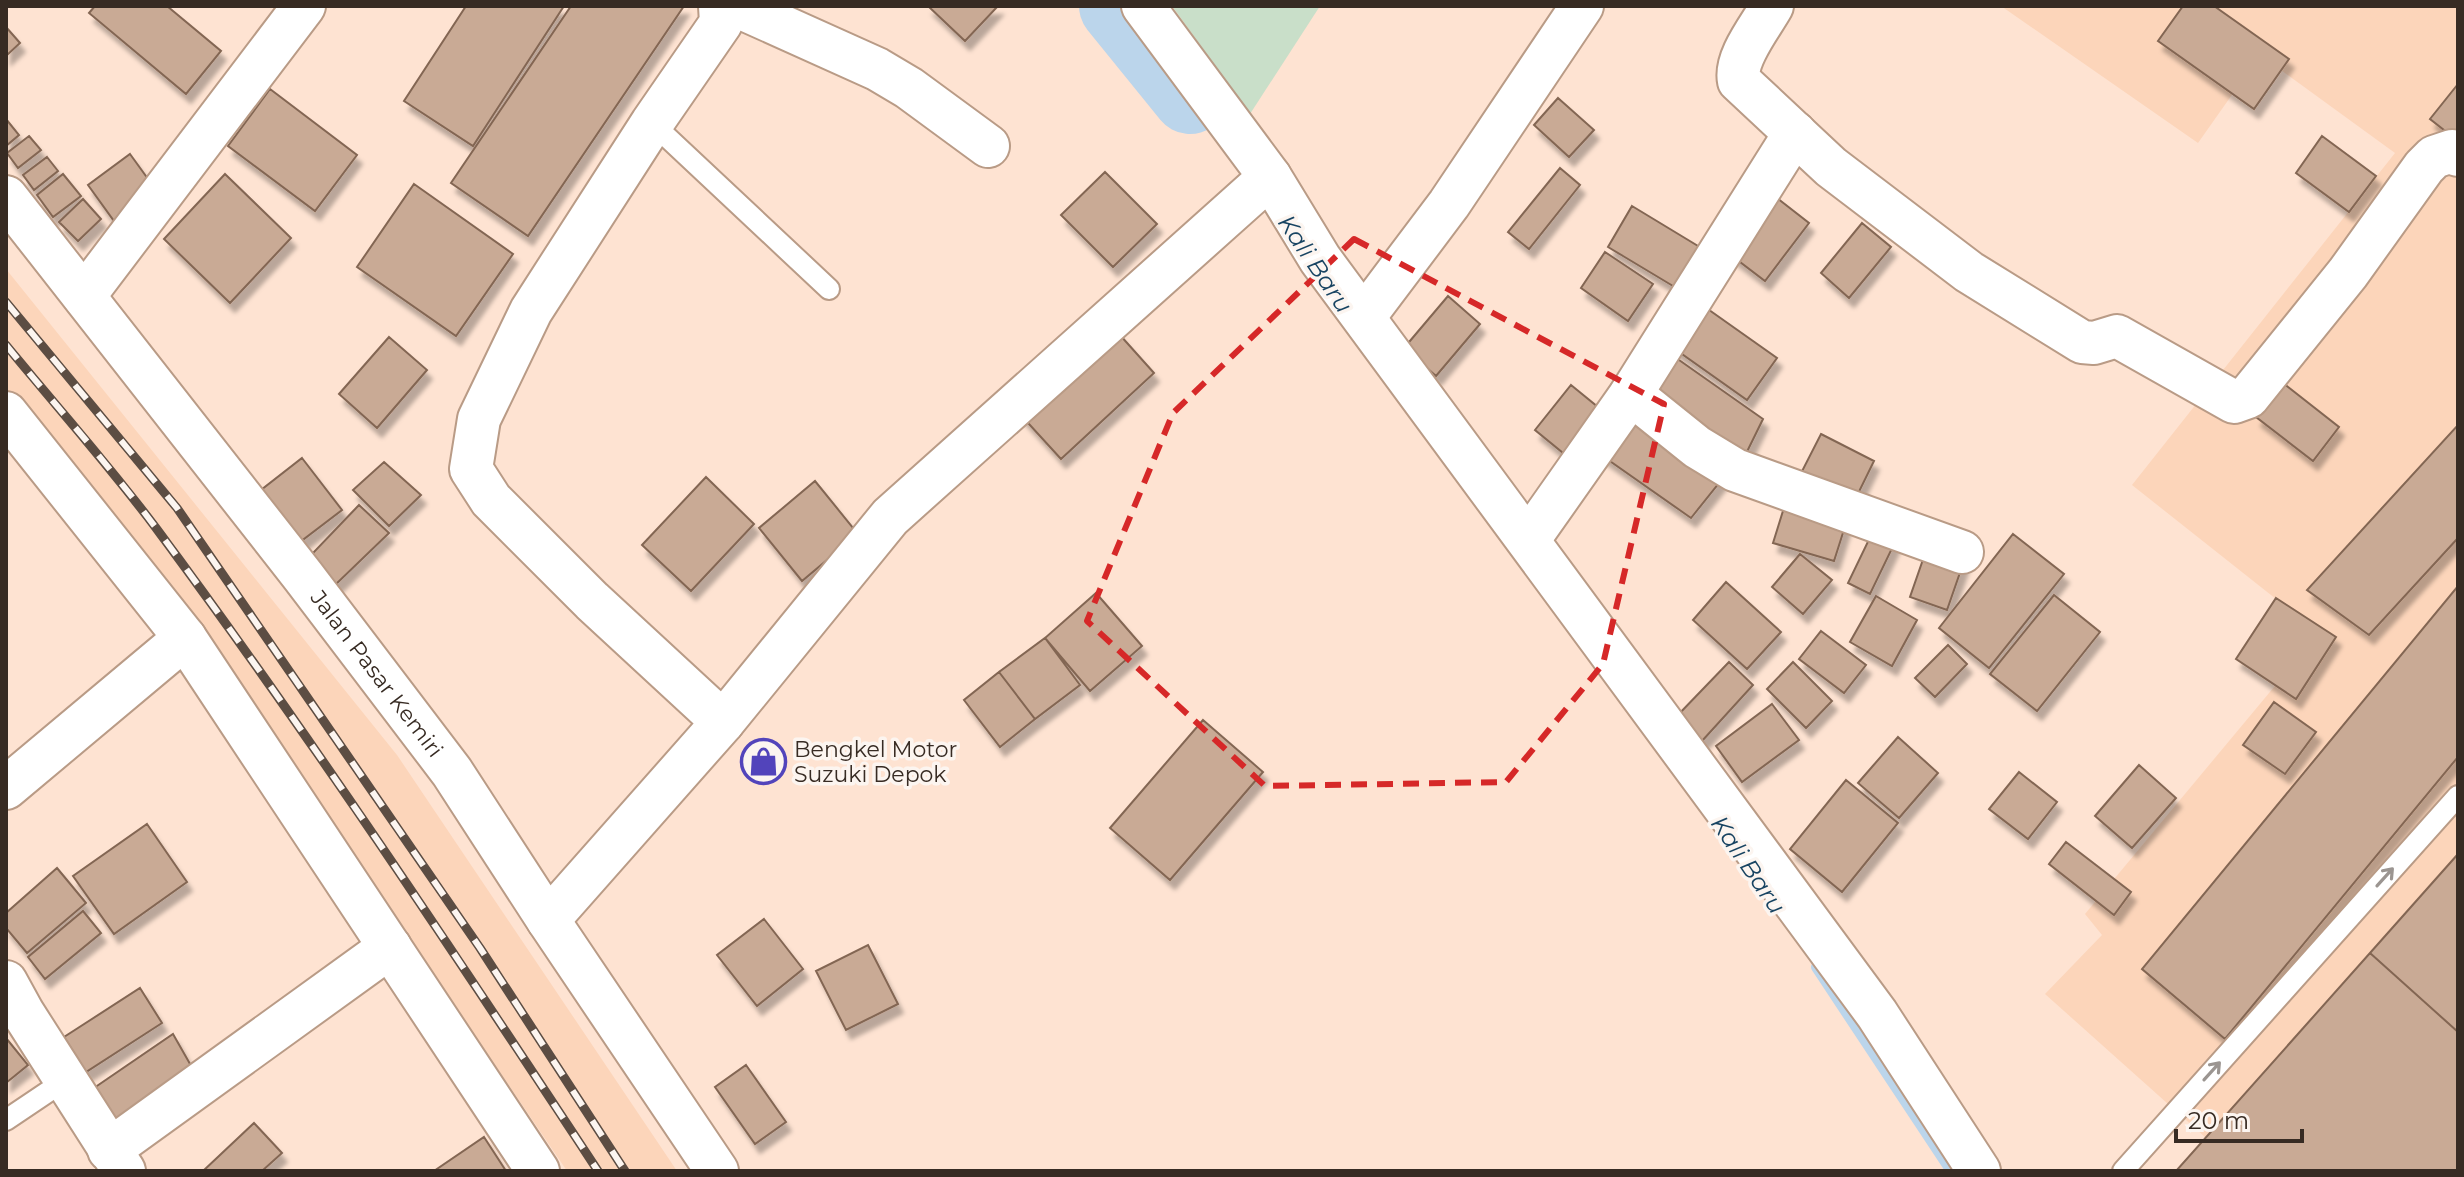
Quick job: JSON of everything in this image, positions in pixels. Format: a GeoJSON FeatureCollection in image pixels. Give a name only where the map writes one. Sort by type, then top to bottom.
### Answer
{"type":"FeatureCollection","features":[{"type":"Feature","properties":{"kind":"street"},"geometry":{"type":"LineString","coordinates":[[84,296],[304,6]]}},
{"type":"Feature","properties":{"kind":"street"},"geometry":{"type":"LineString","coordinates":[[720,6],[721,23],[652,123],[531,311],[479,419],[471,469],[491,500],[592,601],[723,722]]}},
{"type":"Feature","properties":{"kind":"street"},"geometry":{"type":"LineString","coordinates":[[737,6],[877,69],[909,88],[988,146]]}},
{"type":"Feature","properties":{"kind":"street"},"geometry":{"type":"LineString","coordinates":[[1143,6],[1270,177],[1320,259],[1877,1014],[1979,1171]]}},
{"type":"Feature","properties":{"kind":"street"},"geometry":{"type":"LineString","coordinates":[[1364,317],[1449,204],[1582,6]]}},
{"type":"Feature","properties":{"kind":"street"},"geometry":{"type":"LineString","coordinates":[[1772,6],[1741,58],[1737,70],[1739,81],[1831,167],[1969,272],[2082,342],[2094,343],[2117,336],[2234,402],[2248,397],[2348,273],[2424,167],[2434,157],[2452,151],[2458,155]]}},
{"type":"Feature","properties":{"kind":"street"},"geometry":{"type":"LineString","coordinates":[[1529,539],[1631,394],[1795,133]]}},
{"type":"Feature","properties":{"kind":"street"},"geometry":{"type":"LineString","coordinates":[[548,920],[723,722],[890,517],[1270,177]]}},
{"type":"Feature","properties":{"kind":"street","name":"Jalan Pasar Kemiri"},"geometry":{"type":"LineString","coordinates":[[6,197],[452,772],[717,1171]]}},
{"type":"Feature","properties":{"kind":"street"},"geometry":{"type":"LineString","coordinates":[[1631,394],[1697,447],[1735,470],[1962,552]]}},
{"type":"Feature","properties":{"kind":"street"},"geometry":{"type":"LineString","coordinates":[[10,428],[185,638],[538,1171]]}},
{"type":"Feature","properties":{"kind":"street"},"geometry":{"type":"LineString","coordinates":[[6,788],[185,638]]}},
{"type":"Feature","properties":{"kind":"street"},"geometry":{"type":"LineString","coordinates":[[6,982],[117,1160],[390,947]]}},
{"type":"Feature","properties":{"kind":"lane"},"geometry":{"type":"LineString","coordinates":[[652,123],[829,289]]}},
{"type":"Feature","properties":{"kind":"lane"},"geometry":{"type":"LineString","coordinates":[[2123,1171],[2458,796]]}},
{"type":"Feature","properties":{"kind":"lane"},"geometry":{"type":"LineString","coordinates":[[6,1120],[67,1079]]}},
{"type":"Feature","properties":{"kind":"highlighted area"},"geometry":{"type":"Polygon","coordinates":[[[1354,239],[1664,404],[1603,664],[1506,782],[1265,786],[1087,621],[1173,413],[1354,239]]]}},
{"type":"Feature","properties":{"kind":"shaded area"},"geometry":{"type":"Polygon","coordinates":[[[2001,6],[2458,6],[2458,1171],[2243,1171],[2045,994],[2102,935],[2085,914],[2319,633],[2132,485],[2395,153],[2260,55],[2198,143],[2001,6]]]}},
{"type":"Feature","properties":{"kind":"shaded area"},"geometry":{"type":"Polygon","coordinates":[[[6,269],[397,755],[677,1171],[567,1171],[197,626],[6,396],[6,269]]]}},
{"type":"Feature","properties":{"kind":"green space"},"geometry":{"type":"Polygon","coordinates":[[[1172,6],[1320,6],[1250,114],[1172,6]]]}},
{"type":"Feature","properties":{"kind":"building"},"geometry":{"type":"Polygon","coordinates":[[[95,6],[167,6],[221,51],[186,94],[89,13],[95,6]]]}},
{"type":"Feature","properties":{"kind":"building"},"geometry":{"type":"Polygon","coordinates":[[[466,6],[564,6],[473,146],[404,101],[466,6]]]}},
{"type":"Feature","properties":{"kind":"building"},"geometry":{"type":"Polygon","coordinates":[[[571,6],[684,6],[528,236],[451,183],[571,6]]]}},
{"type":"Feature","properties":{"kind":"building"},"geometry":{"type":"Polygon","coordinates":[[[928,6],[998,6],[965,41],[928,6]]]}},
{"type":"Feature","properties":{"kind":"building"},"geometry":{"type":"Polygon","coordinates":[[[2183,6],[2214,6],[2289,59],[2254,109],[2158,41],[2183,6]]]}},
{"type":"Feature","properties":{"kind":"building"},"geometry":{"type":"Polygon","coordinates":[[[6,27],[20,43],[6,56],[6,27]]]}},
{"type":"Feature","properties":{"kind":"building"},"geometry":{"type":"Polygon","coordinates":[[[2458,84],[2458,141],[2430,119],[2458,84]]]}},
{"type":"Feature","properties":{"kind":"building"},"geometry":{"type":"Polygon","coordinates":[[[270,89],[357,155],[315,211],[228,146],[270,89]]]}},
{"type":"Feature","properties":{"kind":"building"},"geometry":{"type":"Polygon","coordinates":[[[1558,98],[1594,130],[1569,157],[1534,125],[1558,98]]]}},
{"type":"Feature","properties":{"kind":"building"},"geometry":{"type":"Polygon","coordinates":[[[6,119],[19,135],[6,146],[6,119]]]}},
{"type":"Feature","properties":{"kind":"building"},"geometry":{"type":"Polygon","coordinates":[[[29,136],[41,150],[18,168],[7,153],[29,136]]]}},
{"type":"Feature","properties":{"kind":"building"},"geometry":{"type":"Polygon","coordinates":[[[2322,136],[2376,176],[2349,212],[2296,173],[2322,136]]]}},
{"type":"Feature","properties":{"kind":"building"},"geometry":{"type":"Polygon","coordinates":[[[130,154],[156,190],[114,221],[88,185],[130,154]]]}},
{"type":"Feature","properties":{"kind":"building"},"geometry":{"type":"Polygon","coordinates":[[[47,157],[58,171],[34,190],[23,175],[47,157]]]}},
{"type":"Feature","properties":{"kind":"building"},"geometry":{"type":"Polygon","coordinates":[[[1560,168],[1580,185],[1529,249],[1508,232],[1560,168]]]}},
{"type":"Feature","properties":{"kind":"building"},"geometry":{"type":"Polygon","coordinates":[[[1105,172],[1157,224],[1113,267],[1061,215],[1105,172]]]}},
{"type":"Feature","properties":{"kind":"building"},"geometry":{"type":"Polygon","coordinates":[[[63,174],[81,196],[53,217],[37,195],[63,174]]]}},
{"type":"Feature","properties":{"kind":"building"},"geometry":{"type":"Polygon","coordinates":[[[225,174],[291,238],[230,303],[164,239],[225,174]]]}},
{"type":"Feature","properties":{"kind":"building"},"geometry":{"type":"Polygon","coordinates":[[[414,184],[513,254],[456,336],[357,267],[414,184]]]}},
{"type":"Feature","properties":{"kind":"building"},"geometry":{"type":"Polygon","coordinates":[[[1768,191],[1809,223],[1765,281],[1723,249],[1768,191]]]}},
{"type":"Feature","properties":{"kind":"building"},"geometry":{"type":"Polygon","coordinates":[[[83,199],[101,219],[78,241],[59,222],[83,199]]]}},
{"type":"Feature","properties":{"kind":"building"},"geometry":{"type":"Polygon","coordinates":[[[1632,206],[1703,249],[1678,289],[1608,247],[1632,206]]]}},
{"type":"Feature","properties":{"kind":"building"},"geometry":{"type":"Polygon","coordinates":[[[1862,223],[1891,247],[1849,298],[1821,273],[1862,223]]]}},
{"type":"Feature","properties":{"kind":"building"},"geometry":{"type":"Polygon","coordinates":[[[1605,252],[1653,284],[1628,321],[1581,288],[1605,252]]]}},
{"type":"Feature","properties":{"kind":"building"},"geometry":{"type":"Polygon","coordinates":[[[1448,296],[1480,324],[1436,376],[1404,348],[1448,296]]]}},
{"type":"Feature","properties":{"kind":"building"},"geometry":{"type":"Polygon","coordinates":[[[1695,300],[1777,358],[1747,400],[1665,342],[1695,300]]]}},
{"type":"Feature","properties":{"kind":"building"},"geometry":{"type":"Polygon","coordinates":[[[1111,325],[1154,373],[1061,459],[1018,412],[1111,325]]]}},
{"type":"Feature","properties":{"kind":"building"},"geometry":{"type":"Polygon","coordinates":[[[389,337],[427,370],[377,428],[339,394],[389,337]]]}},
{"type":"Feature","properties":{"kind":"building"},"geometry":{"type":"Polygon","coordinates":[[[1662,348],[1763,419],[1740,466],[1634,392],[1662,348]]]}},
{"type":"Feature","properties":{"kind":"building"},"geometry":{"type":"Polygon","coordinates":[[[2283,383],[2339,427],[2313,461],[2256,417],[2283,383]]]}},
{"type":"Feature","properties":{"kind":"building"},"geometry":{"type":"Polygon","coordinates":[[[1571,385],[1604,412],[1568,457],[1535,430],[1571,385]]]}},
{"type":"Feature","properties":{"kind":"building"},"geometry":{"type":"Polygon","coordinates":[[[1631,404],[1727,473],[1691,518],[1597,452],[1631,404]]]}},
{"type":"Feature","properties":{"kind":"building"},"geometry":{"type":"Polygon","coordinates":[[[2458,425],[2458,538],[2369,635],[2307,590],[2458,425]]]}},
{"type":"Feature","properties":{"kind":"building"},"geometry":{"type":"Polygon","coordinates":[[[1821,434],[1874,461],[1851,508],[1797,481],[1821,434]]]}},
{"type":"Feature","properties":{"kind":"building"},"geometry":{"type":"Polygon","coordinates":[[[302,458],[342,510],[300,542],[261,490],[302,458]]]}},
{"type":"Feature","properties":{"kind":"building"},"geometry":{"type":"Polygon","coordinates":[[[384,462],[421,495],[389,526],[353,490],[384,462]]]}},
{"type":"Feature","properties":{"kind":"building"},"geometry":{"type":"Polygon","coordinates":[[[706,477],[754,524],[691,591],[642,545],[706,477]]]}},
{"type":"Feature","properties":{"kind":"building"},"geometry":{"type":"Polygon","coordinates":[[[815,481],[858,534],[802,581],[759,528],[815,481]]]}},
{"type":"Feature","properties":{"kind":"building"},"geometry":{"type":"Polygon","coordinates":[[[1787,498],[1848,517],[1834,561],[1773,543],[1787,498]]]}},
{"type":"Feature","properties":{"kind":"building"},"geometry":{"type":"Polygon","coordinates":[[[359,505],[389,533],[333,587],[311,555],[359,505]]]}},
{"type":"Feature","properties":{"kind":"building"},"geometry":{"type":"Polygon","coordinates":[[[1875,527],[1897,538],[1870,594],[1848,583],[1875,527]]]}},
{"type":"Feature","properties":{"kind":"building"},"geometry":{"type":"Polygon","coordinates":[[[2013,534],[2064,574],[1989,668],[1939,628],[2013,534]]]}},
{"type":"Feature","properties":{"kind":"building"},"geometry":{"type":"Polygon","coordinates":[[[1927,548],[1964,561],[1947,610],[1910,597],[1927,548]]]}},
{"type":"Feature","properties":{"kind":"building"},"geometry":{"type":"Polygon","coordinates":[[[1800,554],[1832,580],[1803,614],[1772,587],[1800,554]]]}},
{"type":"Feature","properties":{"kind":"building"},"geometry":{"type":"Polygon","coordinates":[[[1726,582],[1781,632],[1747,669],[1693,620],[1726,582]]]}},
{"type":"Feature","properties":{"kind":"building"},"geometry":{"type":"Polygon","coordinates":[[[2458,586],[2458,757],[2225,1039],[2142,969],[2458,586]]]}},
{"type":"Feature","properties":{"kind":"building"},"geometry":{"type":"Polygon","coordinates":[[[1096,593],[1142,646],[1090,691],[1045,638],[1096,593]]]}},
{"type":"Feature","properties":{"kind":"building"},"geometry":{"type":"Polygon","coordinates":[[[2054,595],[2100,632],[2037,711],[1990,674],[2054,595]]]}},
{"type":"Feature","properties":{"kind":"building"},"geometry":{"type":"Polygon","coordinates":[[[1876,596],[1917,620],[1892,666],[1850,642],[1876,596]]]}},
{"type":"Feature","properties":{"kind":"building"},"geometry":{"type":"Polygon","coordinates":[[[2276,598],[2336,637],[2296,699],[2236,659],[2276,598]]]}},
{"type":"Feature","properties":{"kind":"building"},"geometry":{"type":"Polygon","coordinates":[[[1821,631],[1866,665],[1844,693],[1799,659],[1821,631]]]}},
{"type":"Feature","properties":{"kind":"building"},"geometry":{"type":"Polygon","coordinates":[[[1045,638],[1080,685],[1035,719],[999,672],[1045,638]]]}},
{"type":"Feature","properties":{"kind":"building"},"geometry":{"type":"Polygon","coordinates":[[[1948,645],[1967,664],[1935,697],[1915,678],[1948,645]]]}},
{"type":"Feature","properties":{"kind":"building"},"geometry":{"type":"Polygon","coordinates":[[[1729,662],[1753,685],[1702,741],[1676,717],[1729,662]]]}},
{"type":"Feature","properties":{"kind":"building"},"geometry":{"type":"Polygon","coordinates":[[[1793,662],[1832,701],[1806,728],[1767,689],[1793,662]]]}},
{"type":"Feature","properties":{"kind":"building"},"geometry":{"type":"Polygon","coordinates":[[[999,672],[1035,719],[1000,747],[964,700],[999,672]]]}},
{"type":"Feature","properties":{"kind":"building"},"geometry":{"type":"Polygon","coordinates":[[[2274,702],[2316,732],[2285,774],[2243,745],[2274,702]]]}},
{"type":"Feature","properties":{"kind":"building"},"geometry":{"type":"Polygon","coordinates":[[[1772,704],[1799,740],[1742,782],[1716,746],[1772,704]]]}},
{"type":"Feature","properties":{"kind":"building"},"geometry":{"type":"Polygon","coordinates":[[[1203,720],[1263,772],[1170,880],[1110,828],[1203,720]]]}},
{"type":"Feature","properties":{"kind":"building"},"geometry":{"type":"Polygon","coordinates":[[[1898,737],[1938,773],[1899,818],[1858,783],[1898,737]]]}},
{"type":"Feature","properties":{"kind":"building"},"geometry":{"type":"Polygon","coordinates":[[[2139,765],[2176,798],[2132,848],[2095,816],[2139,765]]]}},
{"type":"Feature","properties":{"kind":"building"},"geometry":{"type":"Polygon","coordinates":[[[2019,772],[2057,802],[2028,839],[1989,809],[2019,772]]]}},
{"type":"Feature","properties":{"kind":"building"},"geometry":{"type":"Polygon","coordinates":[[[1846,780],[1898,823],[1842,892],[1790,849],[1846,780]]]}},
{"type":"Feature","properties":{"kind":"building"},"geometry":{"type":"Polygon","coordinates":[[[147,824],[187,882],[114,934],[73,876],[147,824]]]}},
{"type":"Feature","properties":{"kind":"building"},"geometry":{"type":"Polygon","coordinates":[[[2066,842],[2131,892],[2114,915],[2049,864],[2066,842]]]}},
{"type":"Feature","properties":{"kind":"building"},"geometry":{"type":"Polygon","coordinates":[[[2458,854],[2458,1032],[2370,953],[2458,854]]]}},
{"type":"Feature","properties":{"kind":"building"},"geometry":{"type":"Polygon","coordinates":[[[57,868],[86,903],[27,953],[6,928],[6,913],[57,868]]]}},
{"type":"Feature","properties":{"kind":"building"},"geometry":{"type":"Polygon","coordinates":[[[83,911],[101,933],[45,979],[28,957],[83,911]]]}},
{"type":"Feature","properties":{"kind":"building"},"geometry":{"type":"Polygon","coordinates":[[[764,919],[803,969],[757,1006],[717,955],[764,919]]]}},
{"type":"Feature","properties":{"kind":"building"},"geometry":{"type":"Polygon","coordinates":[[[868,945],[898,1004],[846,1030],[816,971],[868,945]]]}},
{"type":"Feature","properties":{"kind":"building"},"geometry":{"type":"Polygon","coordinates":[[[2370,953],[2458,1032],[2458,1171],[2176,1171],[2370,953]]]}},
{"type":"Feature","properties":{"kind":"building"},"geometry":{"type":"Polygon","coordinates":[[[140,988],[162,1023],[86,1072],[64,1037],[140,988]]]}},
{"type":"Feature","properties":{"kind":"building"},"geometry":{"type":"Polygon","coordinates":[[[173,1034],[198,1078],[123,1135],[94,1088],[173,1034]]]}},
{"type":"Feature","properties":{"kind":"building"},"geometry":{"type":"Polygon","coordinates":[[[6,1038],[28,1065],[6,1083],[6,1038]]]}},
{"type":"Feature","properties":{"kind":"building"},"geometry":{"type":"Polygon","coordinates":[[[746,1065],[786,1122],[755,1144],[715,1087],[746,1065]]]}},
{"type":"Feature","properties":{"kind":"building"},"geometry":{"type":"Polygon","coordinates":[[[254,1123],[282,1153],[262,1171],[203,1171],[254,1123]]]}},
{"type":"Feature","properties":{"kind":"building"},"geometry":{"type":"Polygon","coordinates":[[[484,1137],[506,1171],[434,1171],[484,1137]]]}},
{"type":"Feature","properties":{"kind":"waterway","name":"Kali Baru"},"geometry":{"type":"LineString","coordinates":[[1117,6],[1190,96]]}},
{"type":"Feature","properties":{"kind":"waterway","name":"Kali Baru"},"geometry":{"type":"LineString","coordinates":[[1817,967],[1952,1171]]}},
{"type":"Feature","properties":{"kind":"railway"},"geometry":{"type":"LineString","coordinates":[[6,302],[177,508],[480,948],[625,1171]]}},
{"type":"Feature","properties":{"kind":"railway"},"geometry":{"type":"LineString","coordinates":[[6,345],[120,481],[214,607],[382,846],[598,1171]]}},
{"type":"Feature","properties":{"kind":"place","name":"Bengkel Motor Suzuki Depok"},"geometry":{"type":"Point","coordinates":[763,762]}}]}
